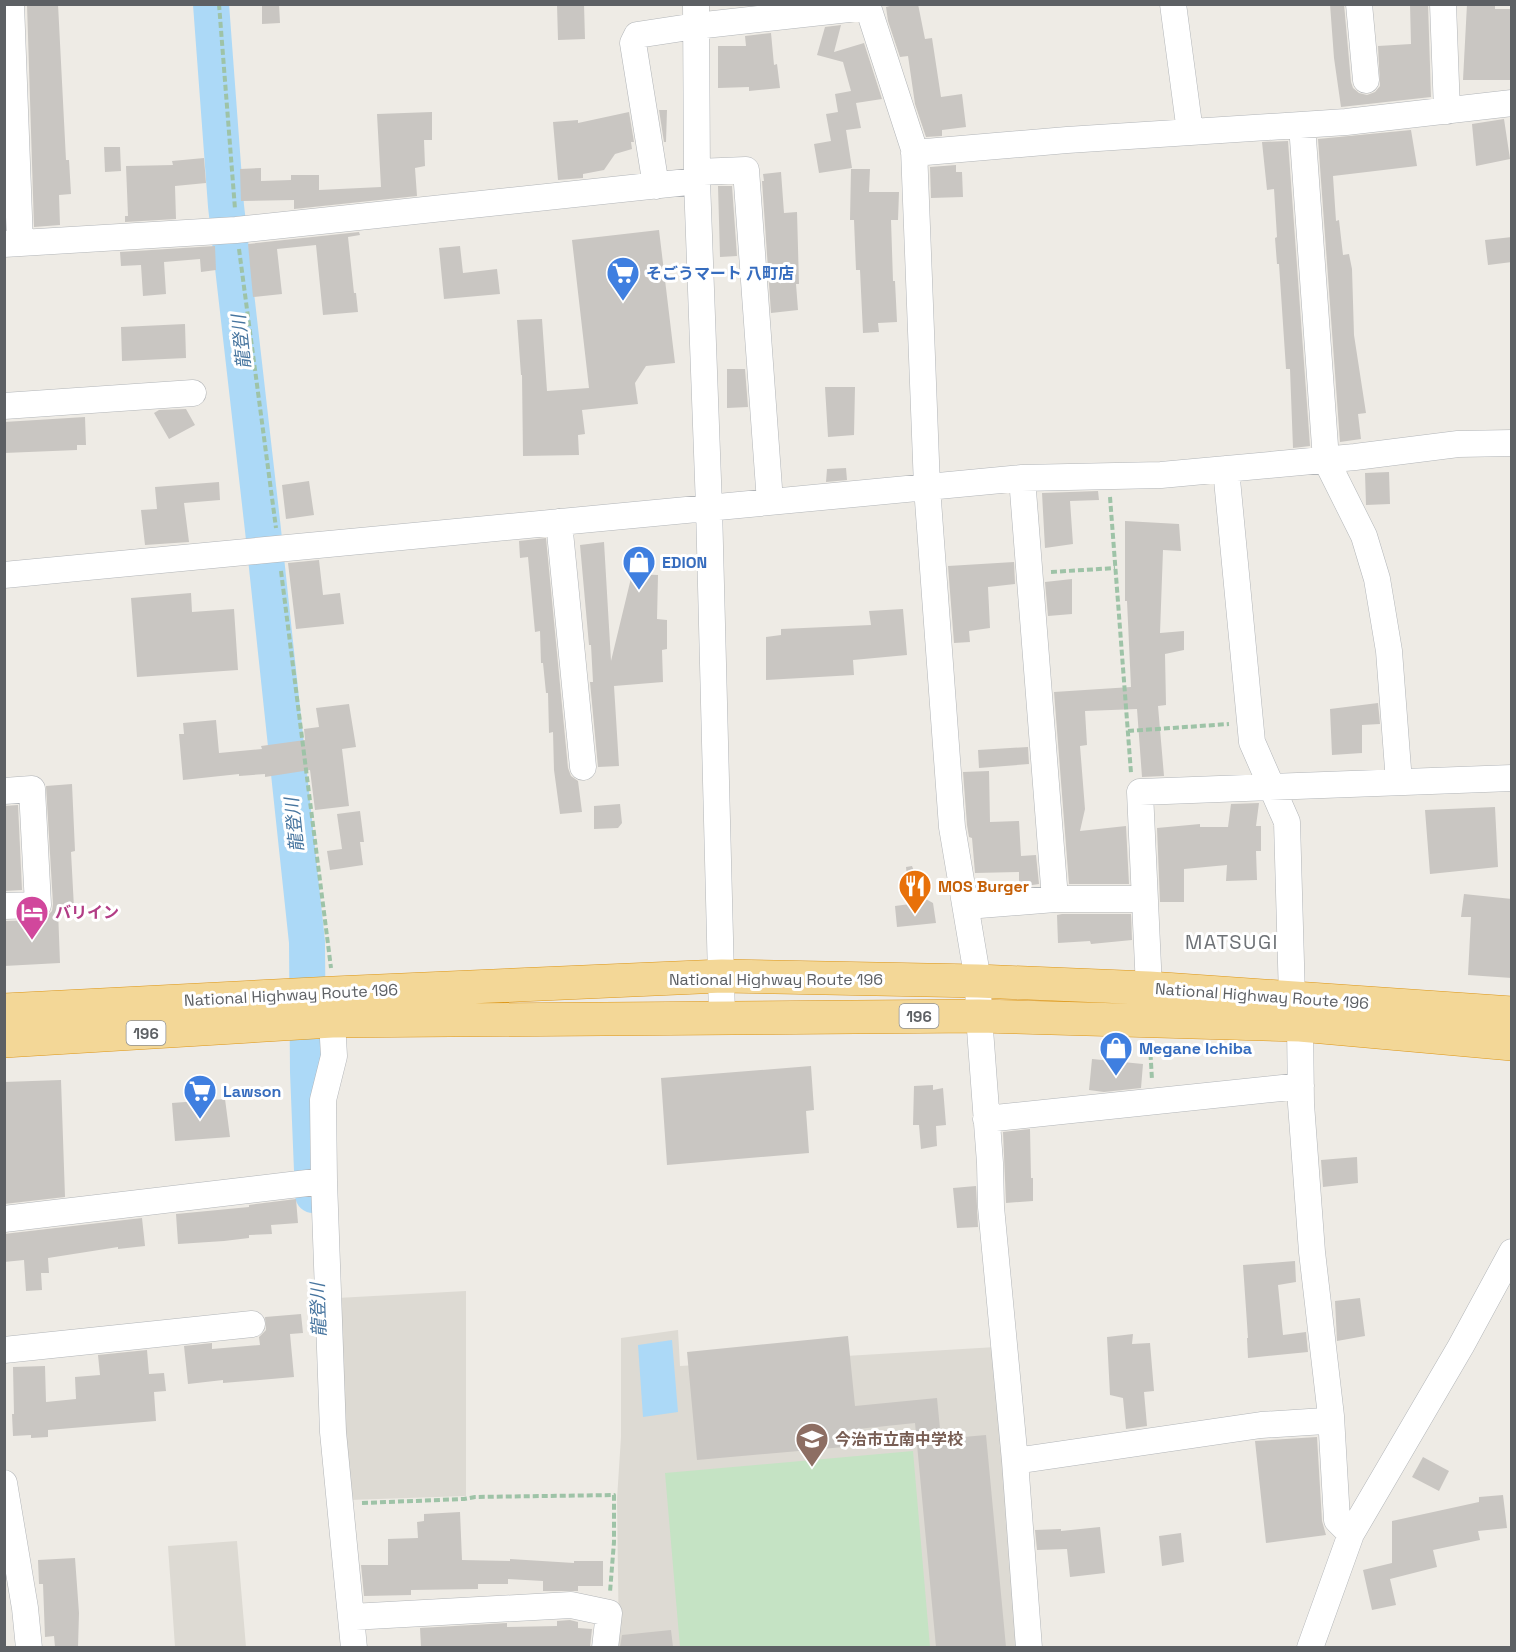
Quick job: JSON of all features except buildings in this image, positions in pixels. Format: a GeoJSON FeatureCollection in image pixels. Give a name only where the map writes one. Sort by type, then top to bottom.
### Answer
{"type":"FeatureCollection","features":[{"type":"Feature","properties":{"kind":"highway","name":"National Highway Route 196"},"geometry":{"type":"LineString","coordinates":[[4,1041],[288,1010],[722,976],[978,981],[1149,988],[1512,1044]]}},
{"type":"Feature","properties":{"kind":"highway","name":"National Highway Route 196"},"geometry":{"type":"LineString","coordinates":[[329,1007],[722,1016],[978,1016],[1149,1021],[1296,1012],[1512,1013]]}},
{"type":"Feature","properties":{"kind":"highway","name":"National Highway Route 196"},"geometry":{"type":"LineString","coordinates":[[4,1010],[288,1010]]}},
{"type":"Feature","properties":{"kind":"street"},"geometry":{"type":"LineString","coordinates":[[11,4],[12,243],[236,230],[656,186],[746,170],[770,502]]}},
{"type":"Feature","properties":{"kind":"street"},"geometry":{"type":"LineString","coordinates":[[1173,4],[1190,132]]}},
{"type":"Feature","properties":{"kind":"street"},"geometry":{"type":"LineString","coordinates":[[1359,4],[1366,80]]}},
{"type":"Feature","properties":{"kind":"street"},"geometry":{"type":"LineString","coordinates":[[1443,4],[1447,111]]}},
{"type":"Feature","properties":{"kind":"street"},"geometry":{"type":"LineString","coordinates":[[656,186],[633,43],[637,35],[696,15],[867,6],[914,153],[927,487],[952,828],[978,981],[978,1016],[991,1207],[1015,1461],[1029,1647]]}},
{"type":"Feature","properties":{"kind":"street"},"geometry":{"type":"LineString","coordinates":[[696,15],[697,177],[722,1016]]}},
{"type":"Feature","properties":{"kind":"street"},"geometry":{"type":"LineString","coordinates":[[914,153],[1302,125],[1512,104]]}},
{"type":"Feature","properties":{"kind":"street"},"geometry":{"type":"LineString","coordinates":[[1302,125],[1326,460],[1364,536],[1377,579],[1389,651],[1399,782]]}},
{"type":"Feature","properties":{"kind":"street"},"geometry":{"type":"LineString","coordinates":[[4,406],[193,393]]}},
{"type":"Feature","properties":{"kind":"street"},"geometry":{"type":"LineString","coordinates":[[4,575],[1022,478],[1161,475],[1326,460],[1458,444],[1512,443]]}},
{"type":"Feature","properties":{"kind":"street"},"geometry":{"type":"LineString","coordinates":[[1226,469],[1252,742],[1287,822],[1296,1012],[1312,1252],[1331,1416],[1337,1520],[1351,1534]]}},
{"type":"Feature","properties":{"kind":"street"},"geometry":{"type":"LineString","coordinates":[[1022,478],[1054,899]]}},
{"type":"Feature","properties":{"kind":"street"},"geometry":{"type":"LineString","coordinates":[[559,522],[583,767]]}},
{"type":"Feature","properties":{"kind":"street"},"geometry":{"type":"LineString","coordinates":[[1149,988],[1143,899],[1140,792],[1512,778]]}},
{"type":"Feature","properties":{"kind":"street"},"geometry":{"type":"LineString","coordinates":[[4,791],[33,789],[38,905],[4,906]]}},
{"type":"Feature","properties":{"kind":"street"},"geometry":{"type":"LineString","coordinates":[[967,906],[1054,899],[1143,899]]}},
{"type":"Feature","properties":{"kind":"street"},"geometry":{"type":"LineString","coordinates":[[329,1007],[334,1056],[323,1100],[333,1432],[354,1647]]}},
{"type":"Feature","properties":{"kind":"street"},"geometry":{"type":"LineString","coordinates":[[986,1119],[1301,1086]]}},
{"type":"Feature","properties":{"kind":"street"},"geometry":{"type":"LineString","coordinates":[[4,1220],[324,1181]]}},
{"type":"Feature","properties":{"kind":"street"},"geometry":{"type":"LineString","coordinates":[[1310,1647],[1351,1534],[1461,1346],[1512,1252]]}},
{"type":"Feature","properties":{"kind":"street"},"geometry":{"type":"LineString","coordinates":[[4,1350],[252,1324]]}},
{"type":"Feature","properties":{"kind":"street"},"geometry":{"type":"LineString","coordinates":[[1015,1461],[1261,1425],[1325,1421],[1331,1416]]}},
{"type":"Feature","properties":{"kind":"street"},"geometry":{"type":"LineString","coordinates":[[4,1483],[30,1647]]}},
{"type":"Feature","properties":{"kind":"street"},"geometry":{"type":"LineString","coordinates":[[351,1617],[571,1605],[609,1613],[605,1647]]}},
{"type":"Feature","properties":{"kind":"path"},"geometry":{"type":"LineString","coordinates":[[219,4],[236,230],[278,548],[329,1007]]}},
{"type":"Feature","properties":{"kind":"path"},"geometry":{"type":"LineString","coordinates":[[1108,476],[1132,783],[1140,792]]}},
{"type":"Feature","properties":{"kind":"path"},"geometry":{"type":"LineString","coordinates":[[1029,573],[1115,568]]}},
{"type":"Feature","properties":{"kind":"path"},"geometry":{"type":"LineString","coordinates":[[1128,731],[1250,722]]}},
{"type":"Feature","properties":{"kind":"path"},"geometry":{"type":"LineString","coordinates":[[1149,1021],[1154,1101]]}},
{"type":"Feature","properties":{"kind":"path"},"geometry":{"type":"LineString","coordinates":[[340,1504],[475,1497],[614,1495],[614,1542],[609,1613]]}},
{"type":"Feature","properties":{"kind":"shaded area"},"geometry":{"type":"Polygon","coordinates":[[[466,1291],[466,1496],[349,1500],[337,1298],[466,1291]]]}},
{"type":"Feature","properties":{"kind":"shaded area","name":"今治市立南中学校"},"geometry":{"type":"Polygon","coordinates":[[[678,1330],[680,1366],[996,1347],[1019,1647],[619,1648],[617,1499],[621,1437],[621,1338],[678,1330]]]}},
{"type":"Feature","properties":{"kind":"shaded area"},"geometry":{"type":"Polygon","coordinates":[[[237,1541],[246,1647],[175,1647],[168,1546],[237,1541]]]}},
{"type":"Feature","properties":{"kind":"green space"},"geometry":{"type":"Polygon","coordinates":[[[913,1451],[930,1647],[680,1647],[665,1473],[913,1451]]]}},
{"type":"Feature","properties":{"kind":"water"},"geometry":{"type":"Polygon","coordinates":[[[672,1340],[678,1412],[643,1417],[638,1345],[672,1340]]]}},
{"type":"Feature","properties":{"kind":"waterway","name":"龍登川"},"geometry":{"type":"LineString","coordinates":[[211,4],[226,206],[307,942],[308,1072],[313,1195]]}},
{"type":"Feature","properties":{"kind":"place","name":"そごうマート 八町店"},"geometry":{"type":"Point","coordinates":[623,302]}},
{"type":"Feature","properties":{"kind":"place","name":"EDION"},"geometry":{"type":"Point","coordinates":[639,591]}},
{"type":"Feature","properties":{"kind":"place","name":"MOS Burger"},"geometry":{"type":"Point","coordinates":[915,915]}},
{"type":"Feature","properties":{"kind":"place","name":"バリイン"},"geometry":{"type":"Point","coordinates":[32,941]}},
{"type":"Feature","properties":{"kind":"place","name":"Megane Ichiba"},"geometry":{"type":"Point","coordinates":[1116,1077]}},
{"type":"Feature","properties":{"kind":"place","name":"Lawson"},"geometry":{"type":"Point","coordinates":[200,1120]}},
{"type":"Feature","properties":{"kind":"place","name":"今治市立南中学校"},"geometry":{"type":"Point","coordinates":[812,1468]}},
{"type":"Feature","properties":{"kind":"district","name":"MATSUGI"},"geometry":{"type":"Point","coordinates":[1232,942]}}]}
